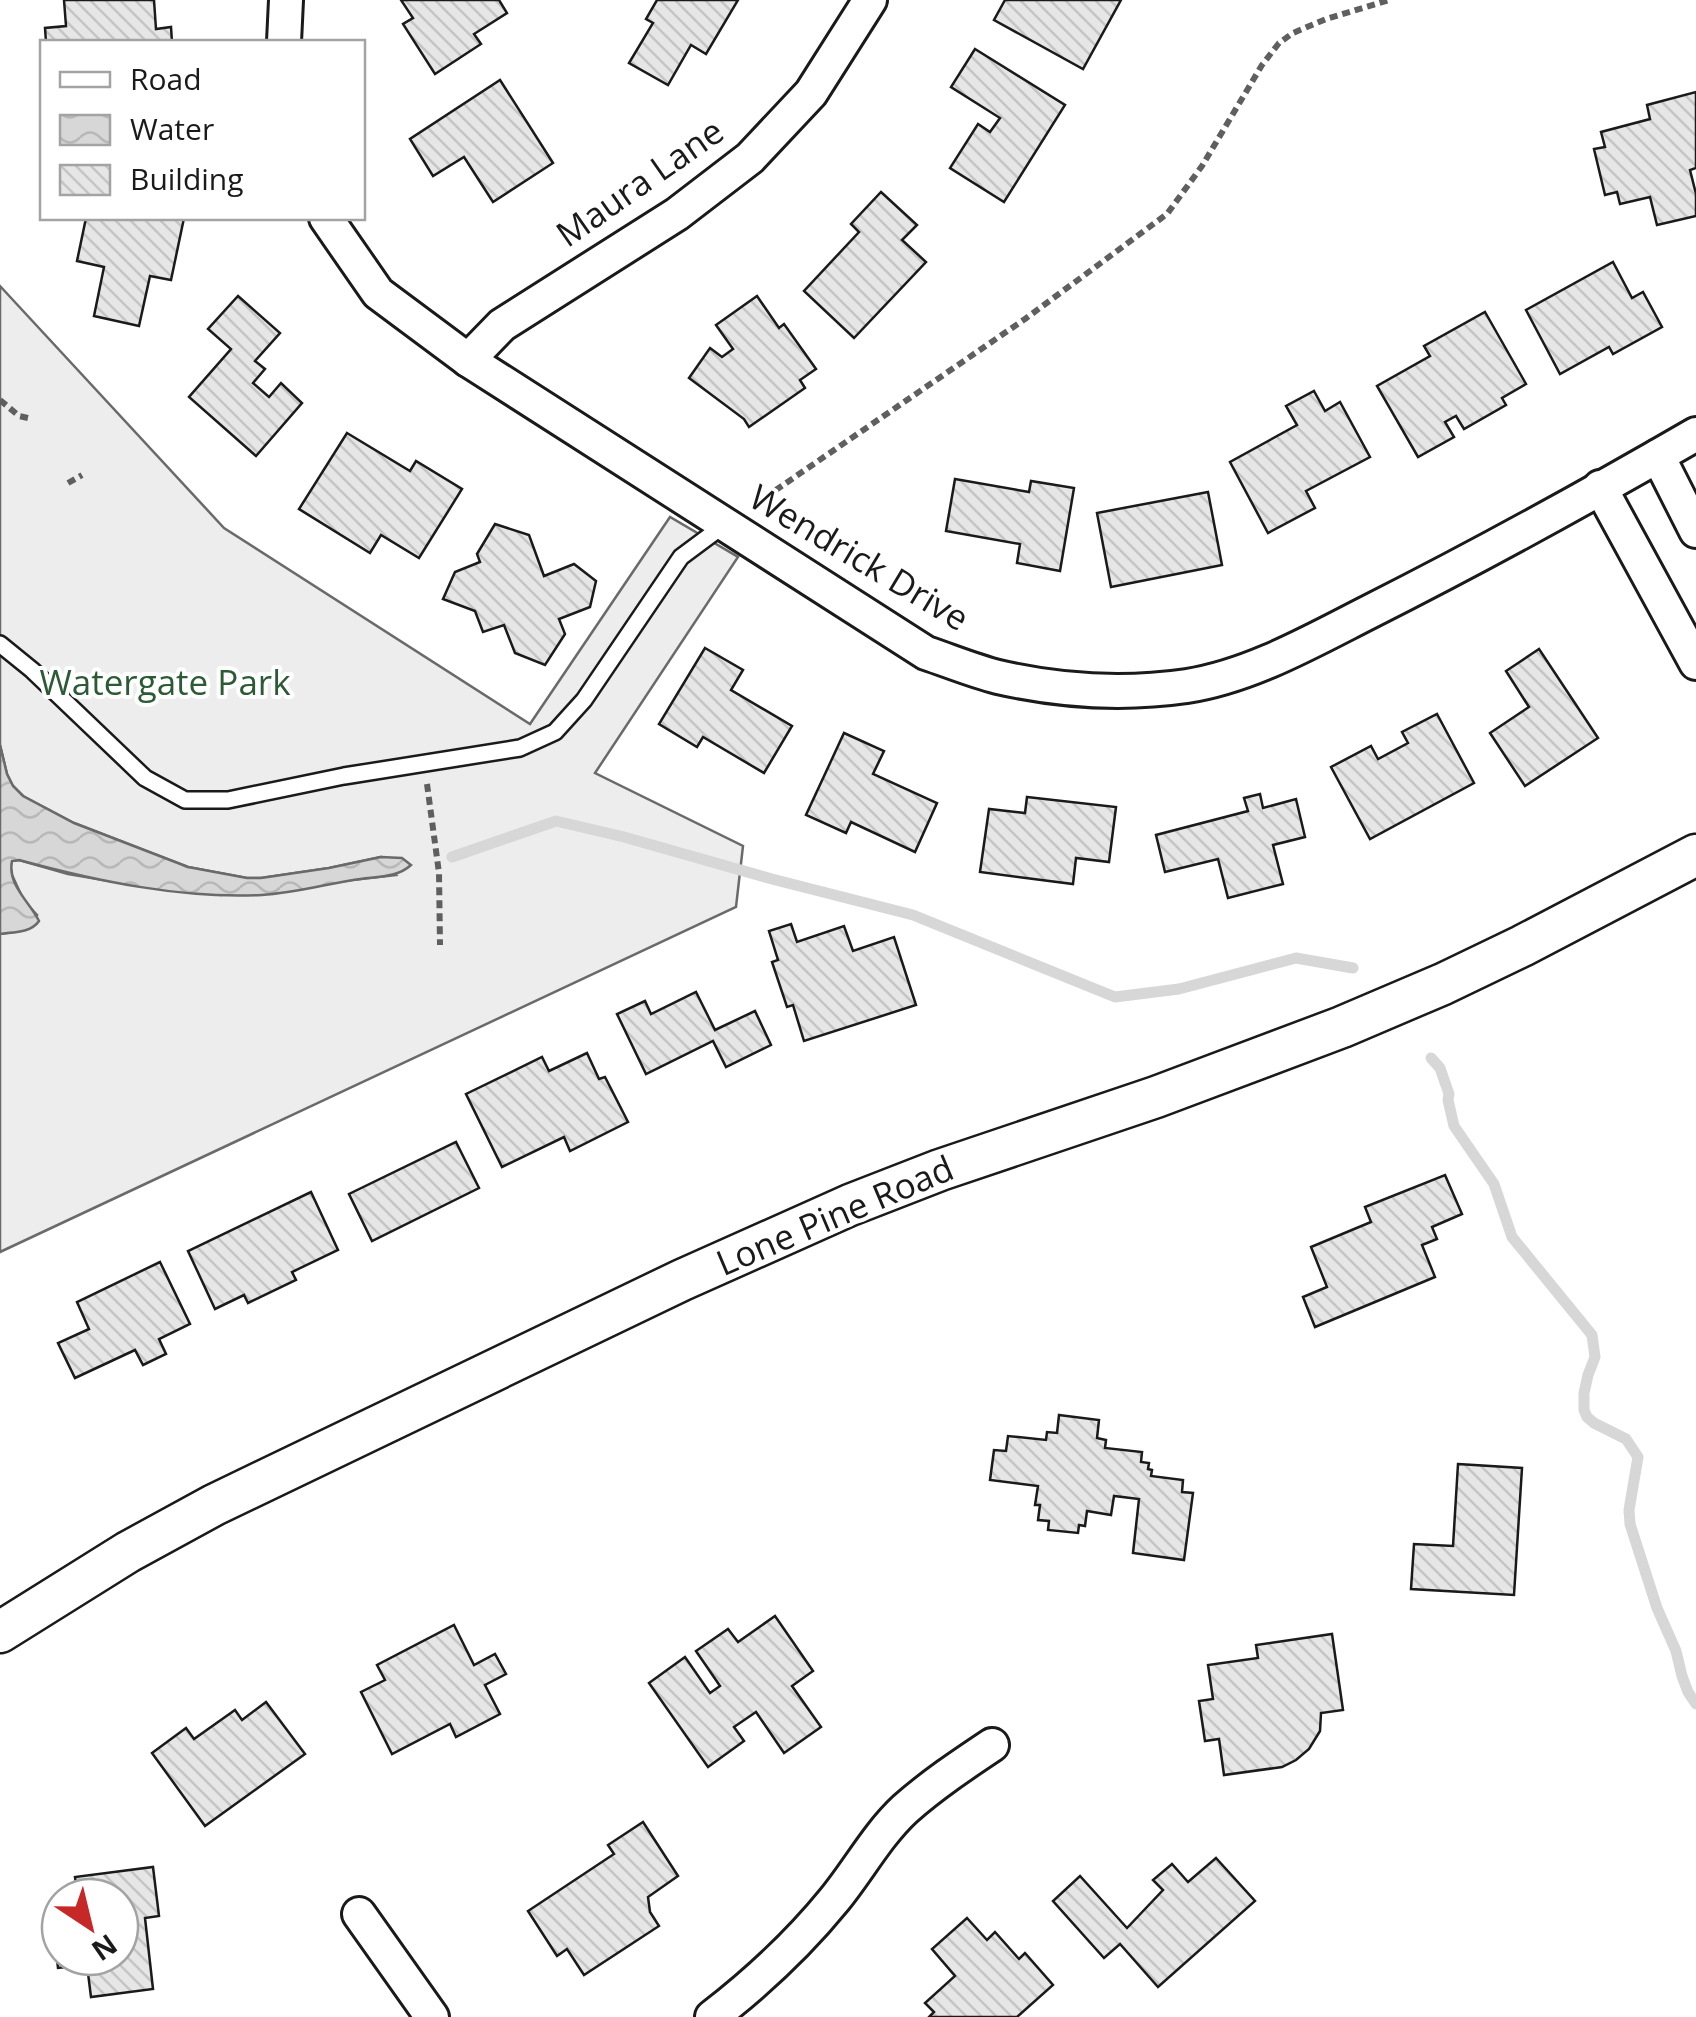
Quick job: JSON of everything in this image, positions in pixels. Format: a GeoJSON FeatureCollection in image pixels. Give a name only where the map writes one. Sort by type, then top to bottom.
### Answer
{"type":"FeatureCollection","features":[{"type":"Feature","properties":{"kind":"street"},"geometry":{"type":"LineString","coordinates":[[284,40],[286,0]]}},
{"type":"Feature","properties":{"kind":"street","name":"Maura Lane"},"geometry":{"type":"LineString","coordinates":[[468,360],[502,325],[677,214],[750,158],[810,92],[870,0]]}},
{"type":"Feature","properties":{"kind":"street","name":"Wendrick Drive"},"geometry":{"type":"LineString","coordinates":[[327,220],[378,293],[468,360],[926,653],[998,676],[1090,690],[1140,690],[1190,685],[1242,671],[1296,649],[1408,592],[1696,434]]}},
{"type":"Feature","properties":{"kind":"street"},"geometry":{"type":"LineString","coordinates":[[1658,456],[1696,531]]}},
{"type":"Feature","properties":{"kind":"street"},"geometry":{"type":"LineString","coordinates":[[1600,487],[1696,663]]}},
{"type":"Feature","properties":{"kind":"street","name":"Lone Pine Road"},"geometry":{"type":"LineString","coordinates":[[0,1632],[115,1560],[214,1505],[682,1280],[850,1205],[940,1170],[1156,1097],[1342,1027],[1522,946],[1696,855]]}},
{"type":"Feature","properties":{"kind":"street"},"geometry":{"type":"LineString","coordinates":[[712,2017],[811,1928],[902,1811],[992,1744]]}},
{"type":"Feature","properties":{"kind":"street"},"geometry":{"type":"LineString","coordinates":[[359,1914],[432,2017]]}},
{"type":"Feature","properties":{"kind":"lane"},"geometry":{"type":"LineString","coordinates":[[0,644],[145,778],[185,800],[228,800],[344,776],[520,748],[555,732],[584,700],[681,557],[724,524]]}},
{"type":"Feature","properties":{"kind":"path"},"geometry":{"type":"LineString","coordinates":[[724,524],[1025,319],[1167,214],[1279,43],[1310,26],[1389,0]]}},
{"type":"Feature","properties":{"kind":"path"},"geometry":{"type":"LineString","coordinates":[[0,400],[19,416],[28,418]]}},
{"type":"Feature","properties":{"kind":"path"},"geometry":{"type":"LineString","coordinates":[[68,483],[82,475]]}},
{"type":"Feature","properties":{"kind":"path"},"geometry":{"type":"LineString","coordinates":[[424,763],[437,854],[440,945]]}},
{"type":"Feature","properties":{"kind":"shaded area","name":"Watergate Park"},"geometry":{"type":"Polygon","coordinates":[[[0,286],[224,528],[530,724],[670,517],[738,557],[595,773],[743,846],[736,907],[0,1252],[0,934],[20,931],[37,915],[24,901],[12,875],[12,861],[133,885],[221,895],[396,875],[381,857],[261,878],[188,867],[74,823],[23,796],[13,786],[0,745],[0,286]]]}},
{"type":"Feature","properties":{"kind":"water"},"geometry":{"type":"Polygon","coordinates":[[[0,745],[7,774],[23,796],[74,823],[188,867],[261,878],[381,857],[402,858],[411,865],[384,876],[273,894],[232,896],[139,887],[12,861],[16,886],[39,921],[27,930],[0,934],[0,745]]]}},
{"type":"Feature","properties":{"kind":"building"},"geometry":{"type":"Polygon","coordinates":[[[64,0],[154,0],[156,29],[171,27],[172,40],[46,40],[45,28],[66,26],[64,0]]]}},
{"type":"Feature","properties":{"kind":"building"},"geometry":{"type":"Polygon","coordinates":[[[401,0],[499,0],[507,13],[474,34],[481,44],[435,74],[403,24],[413,18],[401,0]]]}},
{"type":"Feature","properties":{"kind":"building"},"geometry":{"type":"Polygon","coordinates":[[[657,0],[738,0],[706,54],[691,45],[668,85],[629,63],[653,23],[646,19],[657,0]]]}},
{"type":"Feature","properties":{"kind":"building"},"geometry":{"type":"Polygon","coordinates":[[[1005,0],[1121,0],[1083,69],[994,20],[1005,0]]]}},
{"type":"Feature","properties":{"kind":"building"},"geometry":{"type":"Polygon","coordinates":[[[975,49],[1065,105],[1004,202],[950,168],[978,124],[990,132],[1000,118],[951,87],[975,49]]]}},
{"type":"Feature","properties":{"kind":"building"},"geometry":{"type":"Polygon","coordinates":[[[500,80],[553,163],[493,202],[464,157],[433,176],[410,139],[500,80]]]}},
{"type":"Feature","properties":{"kind":"building"},"geometry":{"type":"Polygon","coordinates":[[[1696,92],[1696,168],[1690,170],[1696,216],[1657,225],[1650,197],[1620,204],[1617,192],[1605,195],[1594,149],[1605,147],[1601,132],[1650,119],[1647,105],[1696,92]]]}},
{"type":"Feature","properties":{"kind":"building"},"geometry":{"type":"Polygon","coordinates":[[[881,192],[917,225],[902,240],[926,262],[854,338],[804,291],[859,232],[851,224],[881,192]]]}},
{"type":"Feature","properties":{"kind":"building"},"geometry":{"type":"Polygon","coordinates":[[[86,220],[184,220],[171,280],[150,276],[139,326],[94,316],[104,267],[77,261],[86,220]]]}},
{"type":"Feature","properties":{"kind":"building"},"geometry":{"type":"Polygon","coordinates":[[[1613,262],[1632,298],[1643,292],[1662,327],[1613,354],[1609,347],[1560,374],[1526,310],[1613,262]]]}},
{"type":"Feature","properties":{"kind":"building"},"geometry":{"type":"Polygon","coordinates":[[[238,296],[280,333],[255,361],[265,369],[253,383],[269,397],[281,383],[302,403],[256,456],[189,397],[231,349],[208,329],[238,296]]]}},
{"type":"Feature","properties":{"kind":"building"},"geometry":{"type":"Polygon","coordinates":[[[757,296],[779,328],[784,324],[816,369],[800,380],[805,388],[749,427],[744,419],[689,378],[710,348],[722,357],[733,349],[716,325],[757,296]]]}},
{"type":"Feature","properties":{"kind":"building"},"geometry":{"type":"Polygon","coordinates":[[[1485,312],[1526,384],[1502,398],[1506,405],[1464,429],[1456,416],[1445,422],[1454,437],[1418,457],[1377,386],[1430,356],[1424,346],[1485,312]]]}},
{"type":"Feature","properties":{"kind":"building"},"geometry":{"type":"Polygon","coordinates":[[[1314,391],[1325,411],[1340,402],[1370,457],[1306,491],[1315,508],[1268,533],[1230,462],[1297,425],[1286,406],[1314,391]]]}},
{"type":"Feature","properties":{"kind":"building"},"geometry":{"type":"Polygon","coordinates":[[[347,433],[410,471],[416,461],[462,489],[419,558],[381,535],[370,553],[299,509],[347,433]]]}},
{"type":"Feature","properties":{"kind":"building"},"geometry":{"type":"Polygon","coordinates":[[[955,479],[1029,492],[1031,481],[1074,488],[1060,571],[1017,563],[1020,544],[946,531],[955,479]]]}},
{"type":"Feature","properties":{"kind":"building"},"geometry":{"type":"Polygon","coordinates":[[[1208,492],[1222,565],[1111,587],[1097,513],[1208,492]]]}},
{"type":"Feature","properties":{"kind":"building"},"geometry":{"type":"Polygon","coordinates":[[[495,524],[529,535],[544,576],[574,564],[596,581],[590,607],[559,619],[565,634],[545,665],[515,653],[504,625],[483,632],[475,611],[443,599],[455,572],[480,562],[477,554],[495,524]]]}},
{"type":"Feature","properties":{"kind":"building"},"geometry":{"type":"Polygon","coordinates":[[[705,648],[743,670],[731,690],[792,726],[764,773],[703,737],[697,747],[659,724],[705,648]]]}},
{"type":"Feature","properties":{"kind":"building"},"geometry":{"type":"Polygon","coordinates":[[[1539,649],[1598,738],[1525,786],[1490,733],[1529,707],[1506,671],[1539,649]]]}},
{"type":"Feature","properties":{"kind":"building"},"geometry":{"type":"Polygon","coordinates":[[[1437,714],[1474,783],[1370,839],[1331,767],[1371,746],[1378,759],[1408,743],[1402,732],[1437,714]]]}},
{"type":"Feature","properties":{"kind":"building"},"geometry":{"type":"Polygon","coordinates":[[[844,733],[884,751],[873,774],[937,803],[915,852],[851,822],[846,833],[806,815],[844,733]]]}},
{"type":"Feature","properties":{"kind":"building"},"geometry":{"type":"Polygon","coordinates":[[[1260,794],[1263,808],[1296,799],[1305,837],[1273,845],[1283,884],[1228,898],[1218,859],[1165,872],[1156,835],[1248,811],[1244,798],[1260,794]]]}},
{"type":"Feature","properties":{"kind":"building"},"geometry":{"type":"Polygon","coordinates":[[[1027,797],[1116,807],[1109,862],[1076,858],[1073,884],[980,872],[989,809],[1025,813],[1027,797]]]}},
{"type":"Feature","properties":{"kind":"building"},"geometry":{"type":"Polygon","coordinates":[[[791,924],[797,942],[844,926],[853,951],[894,937],[916,1005],[804,1041],[793,1005],[787,1007],[772,962],[778,960],[769,931],[791,924]]]}},
{"type":"Feature","properties":{"kind":"building"},"geometry":{"type":"Polygon","coordinates":[[[696,992],[715,1030],[755,1011],[771,1045],[726,1067],[713,1041],[646,1074],[617,1014],[645,1001],[651,1014],[696,992]]]}},
{"type":"Feature","properties":{"kind":"building"},"geometry":{"type":"Polygon","coordinates":[[[587,1053],[599,1079],[605,1077],[628,1122],[570,1151],[564,1137],[502,1167],[466,1094],[542,1057],[549,1071],[587,1053]]]}},
{"type":"Feature","properties":{"kind":"building"},"geometry":{"type":"Polygon","coordinates":[[[456,1142],[479,1188],[372,1241],[349,1194],[456,1142]]]}},
{"type":"Feature","properties":{"kind":"building"},"geometry":{"type":"Polygon","coordinates":[[[1445,1175],[1462,1214],[1432,1227],[1437,1239],[1422,1245],[1435,1277],[1315,1327],[1303,1297],[1327,1287],[1311,1247],[1371,1222],[1365,1207],[1445,1175]]]}},
{"type":"Feature","properties":{"kind":"building"},"geometry":{"type":"Polygon","coordinates":[[[311,1192],[338,1250],[292,1272],[296,1280],[248,1303],[244,1295],[215,1309],[188,1251],[311,1192]]]}},
{"type":"Feature","properties":{"kind":"building"},"geometry":{"type":"Polygon","coordinates":[[[160,1262],[190,1324],[159,1339],[166,1354],[143,1365],[135,1350],[75,1378],[58,1343],[89,1329],[77,1302],[160,1262]]]}},
{"type":"Feature","properties":{"kind":"building"},"geometry":{"type":"Polygon","coordinates":[[[1059,1415],[1099,1420],[1097,1438],[1106,1440],[1105,1448],[1142,1452],[1141,1462],[1149,1463],[1151,1476],[1183,1480],[1182,1492],[1193,1493],[1184,1560],[1133,1553],[1139,1499],[1114,1496],[1111,1515],[1087,1511],[1085,1526],[1079,1525],[1078,1533],[1048,1530],[1049,1521],[1038,1520],[1038,1486],[990,1480],[994,1450],[1006,1451],[1008,1436],[1046,1440],[1047,1432],[1057,1433],[1059,1415]]]}},
{"type":"Feature","properties":{"kind":"building"},"geometry":{"type":"Polygon","coordinates":[[[1458,1464],[1522,1468],[1514,1595],[1411,1589],[1414,1544],[1453,1546],[1458,1464]]]}},
{"type":"Feature","properties":{"kind":"building"},"geometry":{"type":"Polygon","coordinates":[[[775,1616],[813,1671],[792,1686],[821,1727],[784,1753],[756,1712],[734,1727],[744,1741],[708,1767],[649,1683],[685,1657],[710,1693],[720,1686],[696,1651],[728,1629],[738,1642],[775,1616]]]}},
{"type":"Feature","properties":{"kind":"building"},"geometry":{"type":"Polygon","coordinates":[[[454,1625],[474,1665],[495,1654],[506,1674],[485,1685],[500,1714],[456,1737],[450,1724],[392,1754],[361,1692],[385,1680],[377,1665],[454,1625]]]}},
{"type":"Feature","properties":{"kind":"building"},"geometry":{"type":"Polygon","coordinates":[[[1332,1634],[1343,1710],[1321,1713],[1320,1731],[1309,1749],[1296,1760],[1282,1767],[1224,1775],[1219,1739],[1205,1741],[1199,1701],[1213,1699],[1208,1665],[1258,1658],[1256,1645],[1332,1634]]]}},
{"type":"Feature","properties":{"kind":"building"},"geometry":{"type":"Polygon","coordinates":[[[266,1702],[305,1754],[205,1826],[152,1753],[186,1728],[194,1739],[235,1710],[242,1720],[266,1702]]]}},
{"type":"Feature","properties":{"kind":"building"},"geometry":{"type":"Polygon","coordinates":[[[643,1822],[678,1876],[648,1897],[650,1912],[659,1926],[584,1975],[567,1949],[557,1956],[528,1911],[614,1854],[608,1845],[643,1822]]]}},
{"type":"Feature","properties":{"kind":"building"},"geometry":{"type":"Polygon","coordinates":[[[1216,1858],[1255,1901],[1158,1987],[1120,1944],[1104,1958],[1053,1901],[1080,1876],[1127,1928],[1163,1890],[1153,1880],[1172,1864],[1188,1882],[1216,1858]]]}},
{"type":"Feature","properties":{"kind":"building"},"geometry":{"type":"Polygon","coordinates":[[[153,1867],[159,1916],[145,1918],[153,1989],[91,1997],[88,1977],[140,1977],[140,1877],[75,1877],[153,1867]]]}},
{"type":"Feature","properties":{"kind":"building"},"geometry":{"type":"Polygon","coordinates":[[[967,1918],[987,1940],[995,1932],[1019,1959],[1025,1953],[1053,1985],[1017,2017],[929,2017],[934,2012],[925,2003],[955,1976],[932,1949],[967,1918]]]}},
{"type":"Feature","properties":{"kind":"waterway"},"geometry":{"type":"LineString","coordinates":[[452,857],[556,821],[913,915],[1115,997],[1179,989],[1296,958],[1353,968]]}},
{"type":"Feature","properties":{"kind":"waterway"},"geometry":{"type":"LineString","coordinates":[[1431,1058],[1440,1068],[1449,1094],[1454,1126],[1494,1184],[1512,1237],[1592,1335],[1595,1357],[1584,1393],[1584,1410],[1594,1423],[1626,1439],[1638,1457],[1630,1524],[1657,1608],[1696,1704]]}}]}
